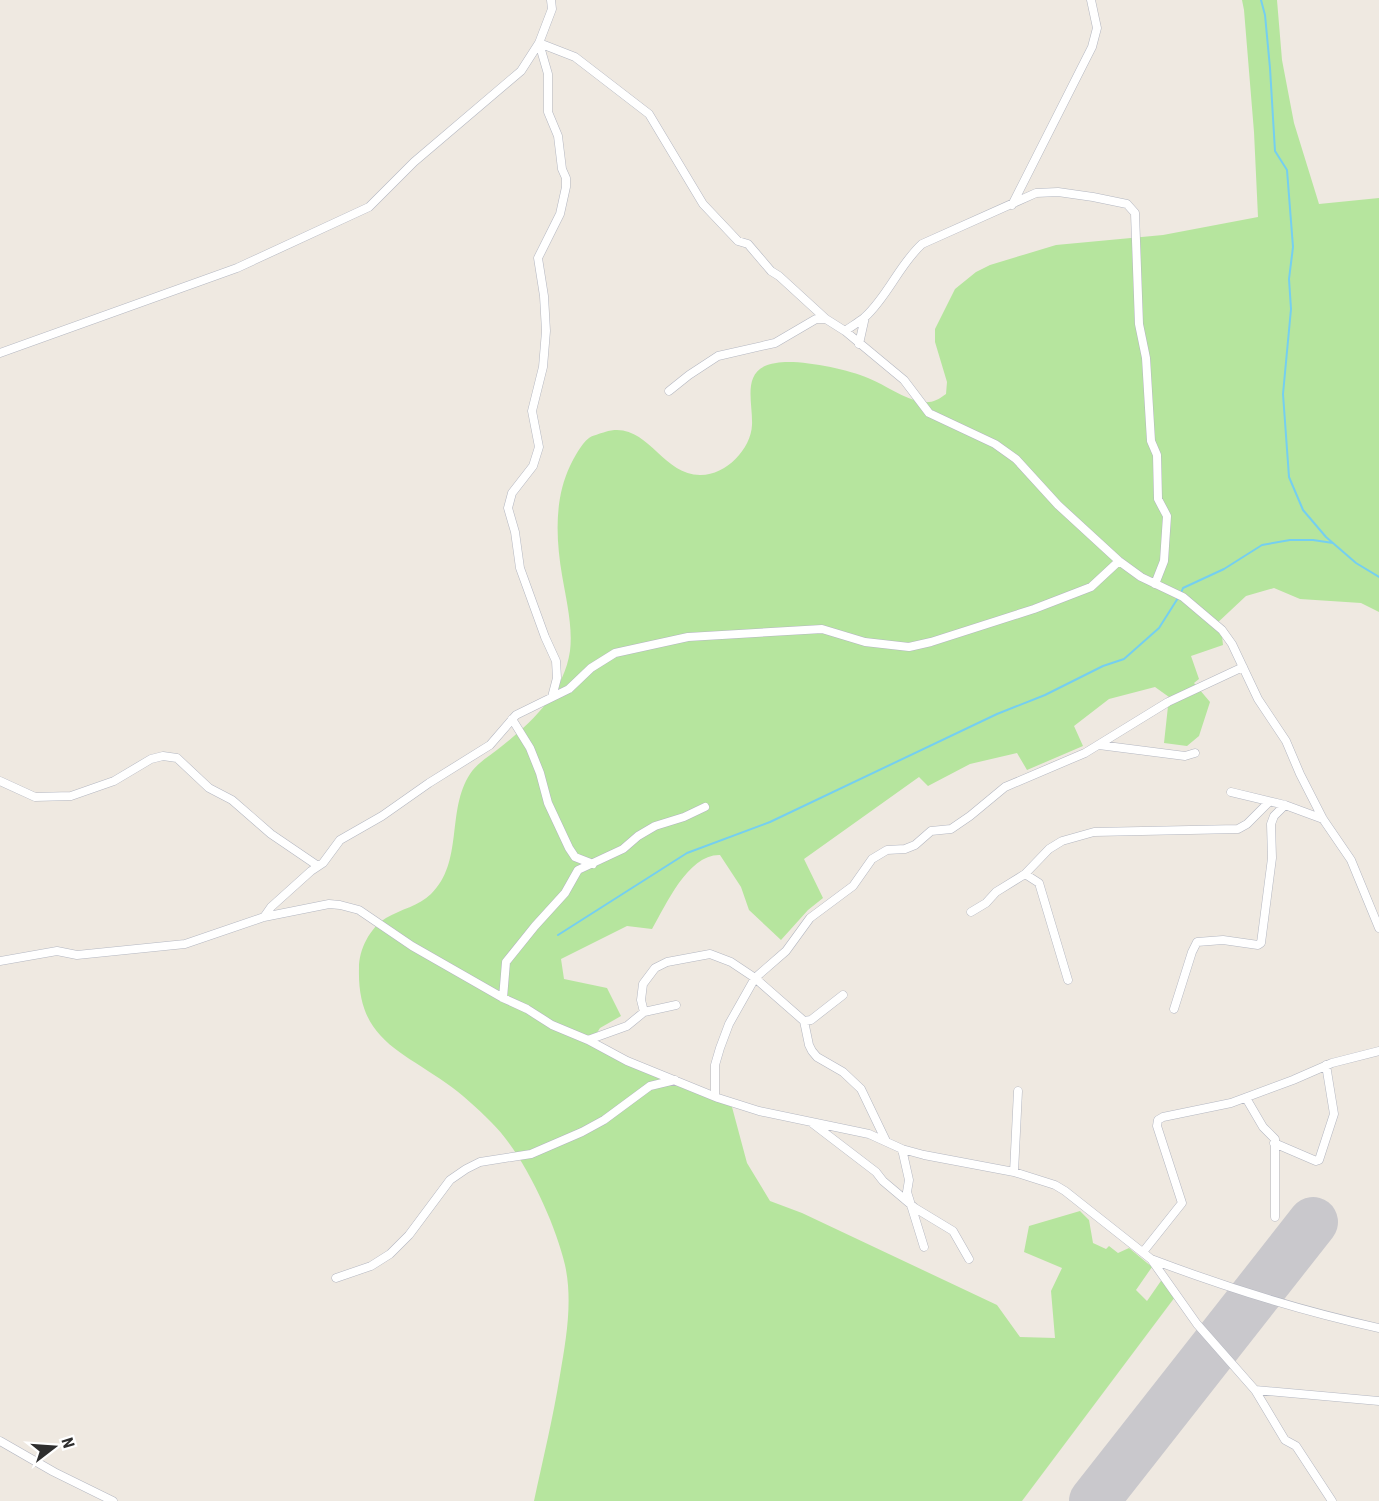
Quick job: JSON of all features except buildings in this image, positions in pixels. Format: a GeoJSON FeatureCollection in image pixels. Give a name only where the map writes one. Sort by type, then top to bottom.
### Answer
{"type":"FeatureCollection","features":[{"type":"Feature","properties":{"kind":"street"},"geometry":{"type":"LineString","coordinates":[[0,353],[237,268],[369,207],[414,162],[521,71],[539,43],[552,9],[551,0]]}},
{"type":"Feature","properties":{"kind":"street"},"geometry":{"type":"LineString","coordinates":[[1012,205],[1092,47],[1097,28],[1091,0]]}},
{"type":"Feature","properties":{"kind":"street"},"geometry":{"type":"LineString","coordinates":[[539,43],[575,57],[649,114],[703,204],[738,241],[748,244],[771,271],[826,319],[845,331],[904,380],[929,413],[984,438],[1016,459],[1058,505],[1119,561],[1133,572],[1183,597],[1226,635],[1258,699],[1286,741],[1323,819],[1351,860],[1379,928]]}},
{"type":"Feature","properties":{"kind":"street"},"geometry":{"type":"LineString","coordinates":[[539,43],[548,74],[548,112],[558,136],[566,188],[560,214],[538,258],[544,296],[546,331],[543,368],[532,411],[539,447],[533,466],[512,493],[508,508],[515,532],[520,568],[545,638],[556,661],[557,678],[552,697]]}},
{"type":"Feature","properties":{"kind":"street"},"geometry":{"type":"LineString","coordinates":[[845,331],[865,317],[922,244],[1036,193],[1058,192],[1127,204],[1135,213],[1139,324],[1146,358],[1151,441],[1157,458],[1158,499],[1167,516],[1164,561],[1155,584]]}},
{"type":"Feature","properties":{"kind":"street"},"geometry":{"type":"LineString","coordinates":[[859,344],[865,317]]}},
{"type":"Feature","properties":{"kind":"street"},"geometry":{"type":"LineString","coordinates":[[669,391],[718,356],[775,343],[816,319],[826,319]]}},
{"type":"Feature","properties":{"kind":"street"},"geometry":{"type":"LineString","coordinates":[[264,917],[271,907],[323,863],[340,840],[382,816],[490,745],[522,711],[569,689],[591,668],[615,653],[682,638],[822,629],[865,642],[909,647],[1034,609],[1091,587],[1119,561]]}},
{"type":"Feature","properties":{"kind":"street"},"geometry":{"type":"LineString","coordinates":[[715,1096],[715,1065],[720,1048],[729,1024],[755,978],[786,951],[810,918],[853,886],[867,864],[879,854],[915,844],[934,830],[951,829],[1005,787],[1100,745],[1168,702],[1243,667]]}},
{"type":"Feature","properties":{"kind":"street"},"geometry":{"type":"LineString","coordinates":[[512,719],[531,748],[548,803],[566,843],[575,857],[592,864]]}},
{"type":"Feature","properties":{"kind":"street"},"geometry":{"type":"LineString","coordinates":[[1100,745],[1185,756],[1195,753]]}},
{"type":"Feature","properties":{"kind":"street"},"geometry":{"type":"LineString","coordinates":[[0,781],[35,797],[70,796],[114,781],[151,759],[163,756],[177,758],[210,788],[232,800],[271,834],[318,866]]}},
{"type":"Feature","properties":{"kind":"street"},"geometry":{"type":"LineString","coordinates":[[1232,792],[1285,805],[1323,819]]}},
{"type":"Feature","properties":{"kind":"street"},"geometry":{"type":"LineString","coordinates":[[971,912],[986,903],[996,892],[1025,874],[1049,849],[1062,841],[1094,832],[1238,829],[1247,824],[1269,802]]}},
{"type":"Feature","properties":{"kind":"street"},"geometry":{"type":"LineString","coordinates":[[1174,1009],[1197,942],[1222,940],[1258,945],[1261,943],[1272,863],[1271,824],[1274,816],[1285,805]]}},
{"type":"Feature","properties":{"kind":"street"},"geometry":{"type":"LineString","coordinates":[[503,998],[506,962],[535,926],[566,894],[578,870],[623,849],[655,826],[684,817],[705,807]]}},
{"type":"Feature","properties":{"kind":"street"},"geometry":{"type":"LineString","coordinates":[[1025,874],[1039,883],[1068,980]]}},
{"type":"Feature","properties":{"kind":"street"},"geometry":{"type":"LineString","coordinates":[[0,961],[57,951],[77,956],[185,944],[264,917],[341,902],[359,910],[412,946],[503,998],[527,1009],[552,1025],[588,1040],[627,1061],[759,1111],[870,1134],[902,1149],[1014,1172],[1060,1188],[1151,1259],[1197,1324],[1255,1390],[1285,1440],[1296,1446],[1332,1501]]}},
{"type":"Feature","properties":{"kind":"street"},"geometry":{"type":"LineString","coordinates":[[644,1012],[641,1000],[643,984],[655,968],[667,962],[710,954],[731,962],[755,978],[804,1021],[809,1045],[813,1052],[817,1057],[843,1072],[861,1089],[886,1142]]}},
{"type":"Feature","properties":{"kind":"street"},"geometry":{"type":"LineString","coordinates":[[804,1021],[811,1020],[843,995]]}},
{"type":"Feature","properties":{"kind":"street"},"geometry":{"type":"LineString","coordinates":[[588,1040],[627,1026],[644,1012],[676,1005]]}},
{"type":"Feature","properties":{"kind":"street"},"geometry":{"type":"LineString","coordinates":[[1143,1252],[1182,1203],[1157,1126],[1158,1120],[1246,1098],[1326,1065],[1379,1051]]}},
{"type":"Feature","properties":{"kind":"street"},"geometry":{"type":"LineString","coordinates":[[1274,1143],[1316,1161],[1320,1160],[1334,1114],[1326,1065]]}},
{"type":"Feature","properties":{"kind":"street"},"geometry":{"type":"LineString","coordinates":[[336,1278],[371,1266],[390,1254],[409,1235],[450,1180],[466,1169],[480,1162],[531,1154],[604,1120],[650,1086],[677,1080]]}},
{"type":"Feature","properties":{"kind":"street"},"geometry":{"type":"LineString","coordinates":[[1014,1172],[1018,1091]]}},
{"type":"Feature","properties":{"kind":"street"},"geometry":{"type":"LineString","coordinates":[[1246,1098],[1265,1130],[1274,1137],[1275,1217]]}},
{"type":"Feature","properties":{"kind":"street"},"geometry":{"type":"LineString","coordinates":[[811,1122],[876,1172],[911,1205],[953,1231],[969,1259]]}},
{"type":"Feature","properties":{"kind":"street"},"geometry":{"type":"LineString","coordinates":[[902,1149],[909,1177],[907,1190],[924,1247]]}},
{"type":"Feature","properties":{"kind":"street"},"geometry":{"type":"LineString","coordinates":[[1151,1259],[1206,1280],[1323,1316],[1379,1328]]}},
{"type":"Feature","properties":{"kind":"street"},"geometry":{"type":"LineString","coordinates":[[1255,1390],[1379,1401]]}},
{"type":"Feature","properties":{"kind":"street"},"geometry":{"type":"LineString","coordinates":[[0,1441],[54,1472],[113,1501]]}},
{"type":"Feature","properties":{"kind":"green space"},"geometry":{"type":"Polygon","coordinates":[[[1242,0],[1277,0],[1282,60],[1294,123],[1319,204],[1379,198],[1379,612],[1361,603],[1300,599],[1274,588],[1246,596],[1214,626],[1222,636],[1223,645],[1191,656],[1199,679],[1194,683],[1210,702],[1199,736],[1187,746],[1164,743],[1169,697],[1155,687],[1109,699],[1074,726],[1083,746],[1027,770],[1017,753],[970,764],[928,786],[919,777],[804,859],[823,898],[808,910],[781,940],[749,910],[741,887],[720,855],[708,857],[688,872],[671,895],[652,929],[627,926],[561,959],[564,979],[607,988],[621,1016],[600,1028],[591,1042],[732,1107],[747,1163],[770,1201],[802,1213],[997,1305],[1020,1337],[1055,1338],[1051,1291],[1062,1268],[1024,1252],[1029,1226],[1080,1211],[1089,1220],[1093,1243],[1106,1249],[1109,1246],[1118,1253],[1129,1248],[1152,1267],[1136,1290],[1147,1301],[1163,1278],[1178,1293],[1022,1501],[534,1501],[554,1407],[569,1306],[565,1265],[554,1229],[526,1170],[503,1135],[464,1096],[397,1050],[373,1026],[365,1011],[360,992],[359,968],[363,946],[375,927],[386,918],[426,898],[441,881],[452,852],[458,804],[470,774],[480,763],[513,737],[545,705],[554,693],[567,666],[571,632],[560,561],[558,520],[561,492],[570,466],[589,438],[605,432],[620,430],[632,433],[643,440],[675,467],[687,473],[701,475],[719,471],[736,459],[751,434],[753,378],[757,371],[776,363],[797,362],[848,371],[916,400],[935,401],[946,394],[947,382],[935,342],[935,329],[955,289],[976,272],[990,265],[1056,245],[1163,235],[1258,217],[1254,132],[1242,0]]]}},
{"type":"Feature","properties":{"kind":"waterway"},"geometry":{"type":"LineString","coordinates":[[1261,0],[1265,15],[1270,68],[1275,151],[1287,170],[1293,247],[1289,279],[1291,309],[1283,394],[1289,477],[1303,510],[1326,537],[1356,563],[1379,577]]}},
{"type":"Feature","properties":{"kind":"waterway"},"geometry":{"type":"LineString","coordinates":[[1181,593],[1183,588],[1224,569],[1262,545],[1290,540],[1333,543]]}},
{"type":"Feature","properties":{"kind":"waterway"},"geometry":{"type":"LineString","coordinates":[[558,935],[687,853],[770,822],[997,714],[1045,695],[1103,666],[1124,659],[1159,628],[1178,598]]}},
{"type":"Feature","properties":{"kind":"runway"},"geometry":{"type":"LineString","coordinates":[[1094,1501],[1313,1222]]}}]}
